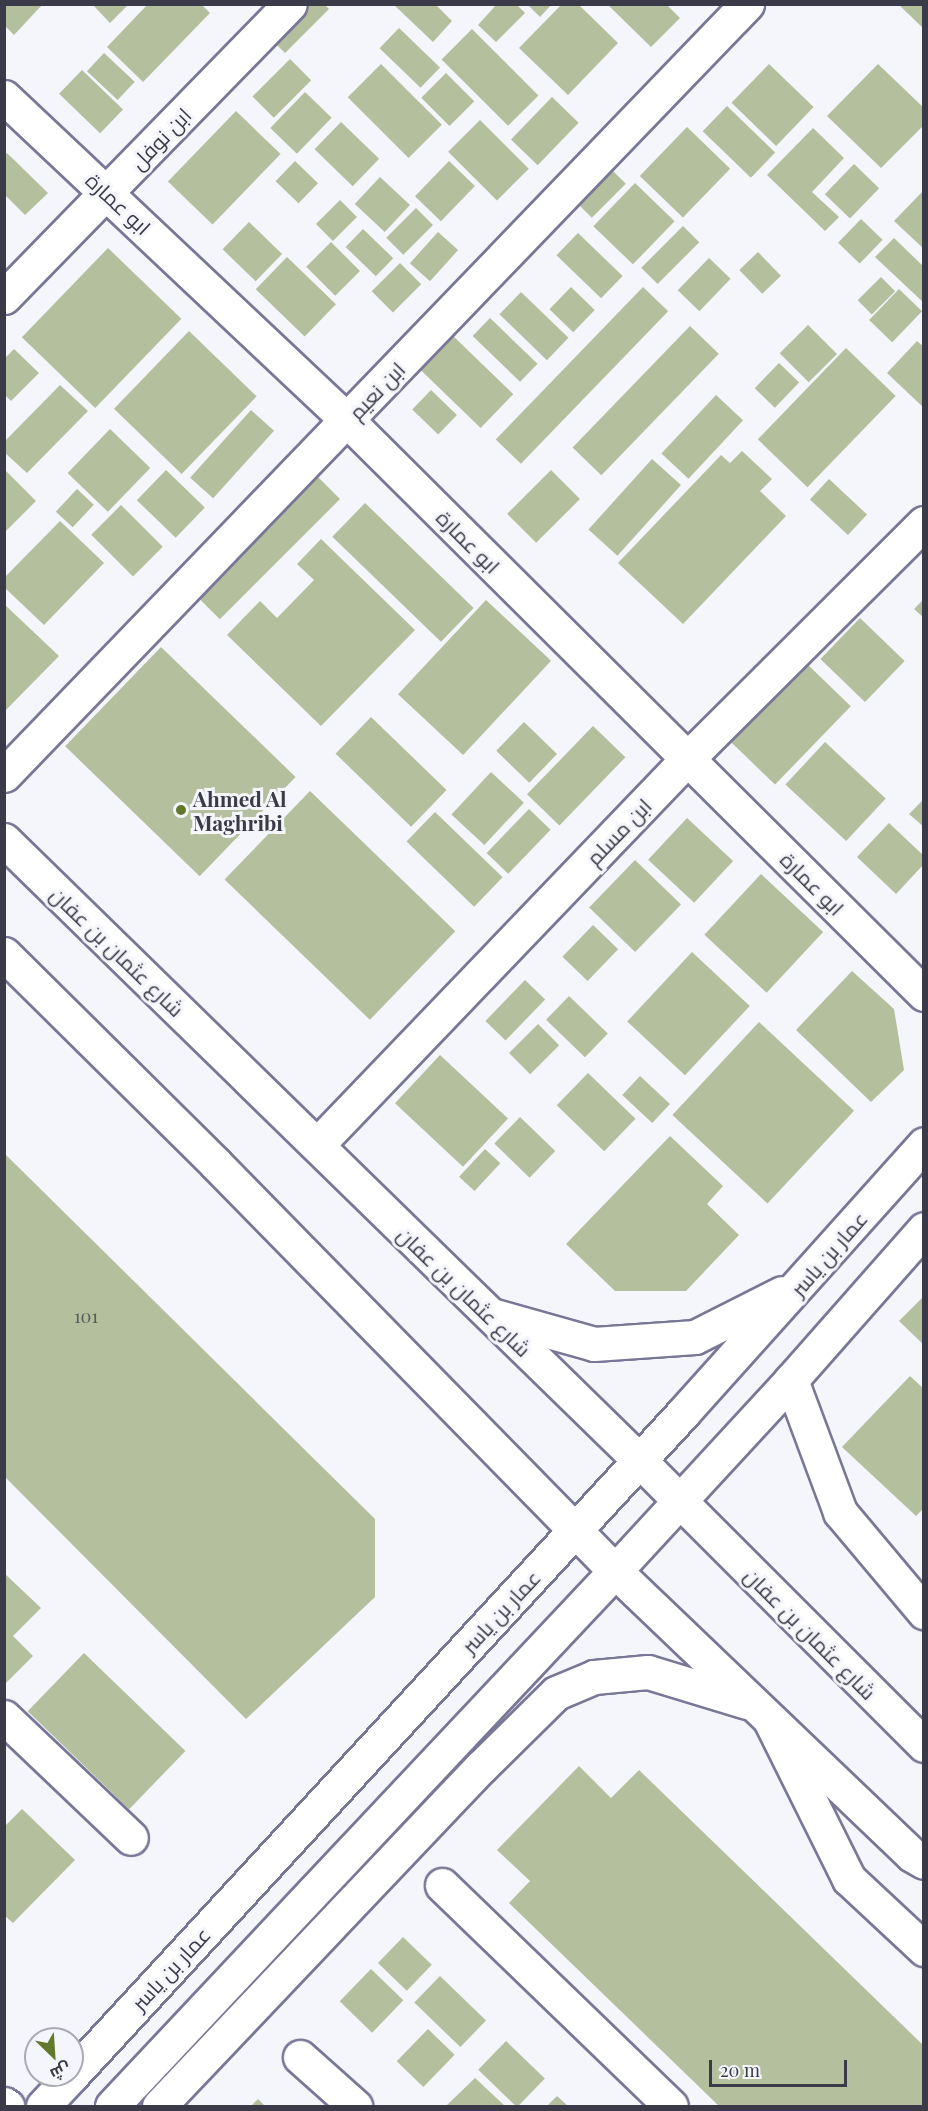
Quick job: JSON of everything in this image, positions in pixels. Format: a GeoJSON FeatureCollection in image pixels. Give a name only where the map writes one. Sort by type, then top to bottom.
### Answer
{"type":"FeatureCollection","features":[{"type":"Feature","properties":{"kind":"street","name":"ابن نوفل"},"geometry":{"type":"LineString","coordinates":[[4,297],[290,4]]}},
{"type":"Feature","properties":{"kind":"street","name":"ابن نعيم"},"geometry":{"type":"LineString","coordinates":[[4,775],[747,4]]}},
{"type":"Feature","properties":{"kind":"street","name":"ابو عمارة"},"geometry":{"type":"LineString","coordinates":[[4,97],[107,191],[347,420],[924,994]]}},
{"type":"Feature","properties":{"kind":"street","name":"ابن مسلم"},"geometry":{"type":"LineString","coordinates":[[317,1145],[688,758],[924,523]]}},
{"type":"Feature","properties":{"kind":"street","name":"شارع عثمان بن عفان"},"geometry":{"type":"LineString","coordinates":[[4,840],[639,1460],[924,1745]]}},
{"type":"Feature","properties":{"kind":"street"},"geometry":{"type":"LineString","coordinates":[[4,954],[216,1164],[615,1571],[912,1855],[924,1862]]}},
{"type":"Feature","properties":{"kind":"street"},"geometry":{"type":"LineString","coordinates":[[4,991],[39,989]]}},
{"type":"Feature","properties":{"kind":"street","name":"عمار بن ياسر"},"geometry":{"type":"LineString","coordinates":[[84,2062],[800,1285],[924,1144]]}},
{"type":"Feature","properties":{"kind":"street"},"geometry":{"type":"LineString","coordinates":[[112,2106],[615,1571],[791,1380],[924,1229]]}},
{"type":"Feature","properties":{"kind":"street"},"geometry":{"type":"LineString","coordinates":[[488,1314],[594,1344],[695,1337],[800,1285]]}},
{"type":"Feature","properties":{"kind":"street"},"geometry":{"type":"LineString","coordinates":[[791,1380],[840,1512],[924,1612]]}},
{"type":"Feature","properties":{"kind":"street"},"geometry":{"type":"LineString","coordinates":[[159,2106],[482,1767],[556,1694],[594,1677],[648,1672],[761,1712],[849,1879],[924,1949]]}},
{"type":"Feature","properties":{"kind":"street"},"geometry":{"type":"LineString","coordinates":[[4,1717],[131,1838]]}},
{"type":"Feature","properties":{"kind":"street"},"geometry":{"type":"LineString","coordinates":[[442,1885],[671,2106]]}},
{"type":"Feature","properties":{"kind":"street"},"geometry":{"type":"LineString","coordinates":[[300,2057],[355,2106]]}},
{"type":"Feature","properties":{"kind":"street","name":"عمار بن ياسر"},"geometry":{"type":"LineString","coordinates":[[43,2106],[61,2087]]}},
{"type":"Feature","properties":{"kind":"building"},"geometry":{"type":"Polygon","coordinates":[[[4,4],[43,4],[14,35],[4,25],[4,4]]]}},
{"type":"Feature","properties":{"kind":"building"},"geometry":{"type":"Polygon","coordinates":[[[92,4],[129,4],[110,23],[92,4]]]}},
{"type":"Feature","properties":{"kind":"building"},"geometry":{"type":"Polygon","coordinates":[[[148,4],[201,4],[210,13],[143,82],[107,47],[148,4]]]}},
{"type":"Feature","properties":{"kind":"building"},"geometry":{"type":"Polygon","coordinates":[[[304,4],[324,4],[329,9],[285,53],[270,38],[304,4]]]}},
{"type":"Feature","properties":{"kind":"building"},"geometry":{"type":"Polygon","coordinates":[[[393,4],[435,4],[452,21],[433,42],[393,4]]]}},
{"type":"Feature","properties":{"kind":"building"},"geometry":{"type":"Polygon","coordinates":[[[497,4],[516,4],[525,13],[496,42],[478,25],[497,4]]]}},
{"type":"Feature","properties":{"kind":"building"},"geometry":{"type":"Polygon","coordinates":[[[527,4],[552,4],[540,17],[527,4]]]}},
{"type":"Feature","properties":{"kind":"building"},"geometry":{"type":"Polygon","coordinates":[[[562,4],[578,4],[618,43],[568,95],[519,48],[562,4]]]}},
{"type":"Feature","properties":{"kind":"building"},"geometry":{"type":"Polygon","coordinates":[[[607,4],[666,4],[680,18],[651,47],[607,4]]]}},
{"type":"Feature","properties":{"kind":"building"},"geometry":{"type":"Polygon","coordinates":[[[898,4],[924,4],[924,29],[898,4]]]}},
{"type":"Feature","properties":{"kind":"building"},"geometry":{"type":"Polygon","coordinates":[[[399,28],[440,68],[421,88],[380,48],[399,28]]]}},
{"type":"Feature","properties":{"kind":"building"},"geometry":{"type":"Polygon","coordinates":[[[472,29],[538,95],[508,126],[442,59],[472,29]]]}},
{"type":"Feature","properties":{"kind":"building"},"geometry":{"type":"Polygon","coordinates":[[[104,53],[135,82],[118,100],[87,71],[104,53]]]}},
{"type":"Feature","properties":{"kind":"building"},"geometry":{"type":"Polygon","coordinates":[[[290,59],[311,80],[274,118],[253,96],[290,59]]]}},
{"type":"Feature","properties":{"kind":"building"},"geometry":{"type":"Polygon","coordinates":[[[381,64],[442,125],[409,158],[348,97],[381,64]]]}},
{"type":"Feature","properties":{"kind":"building"},"geometry":{"type":"Polygon","coordinates":[[[769,64],[814,107],[776,146],[731,103],[769,64]]]}},
{"type":"Feature","properties":{"kind":"building"},"geometry":{"type":"Polygon","coordinates":[[[878,64],[924,108],[924,125],[881,168],[827,116],[878,64]]]}},
{"type":"Feature","properties":{"kind":"building"},"geometry":{"type":"Polygon","coordinates":[[[82,70],[123,110],[100,133],[59,94],[82,70]]]}},
{"type":"Feature","properties":{"kind":"building"},"geometry":{"type":"Polygon","coordinates":[[[446,73],[474,101],[450,126],[421,98],[446,73]]]}},
{"type":"Feature","properties":{"kind":"building"},"geometry":{"type":"Polygon","coordinates":[[[305,92],[332,118],[297,154],[270,128],[305,92]]]}},
{"type":"Feature","properties":{"kind":"building"},"geometry":{"type":"Polygon","coordinates":[[[552,97],[579,123],[538,165],[511,139],[552,97]]]}},
{"type":"Feature","properties":{"kind":"building"},"geometry":{"type":"Polygon","coordinates":[[[727,106],[775,153],[751,178],[703,131],[727,106]]]}},
{"type":"Feature","properties":{"kind":"building"},"geometry":{"type":"Polygon","coordinates":[[[236,111],[281,154],[213,225],[168,181],[236,111]]]}},
{"type":"Feature","properties":{"kind":"building"},"geometry":{"type":"Polygon","coordinates":[[[480,120],[529,169],[497,201],[448,152],[480,120]]]}},
{"type":"Feature","properties":{"kind":"building"},"geometry":{"type":"Polygon","coordinates":[[[341,122],[379,159],[353,186],[315,149],[341,122]]]}},
{"type":"Feature","properties":{"kind":"building"},"geometry":{"type":"Polygon","coordinates":[[[687,127],[730,169],[683,218],[640,176],[687,127]]]}},
{"type":"Feature","properties":{"kind":"building"},"geometry":{"type":"Polygon","coordinates":[[[813,128],[844,158],[812,192],[839,217],[825,231],[767,175],[813,128]]]}},
{"type":"Feature","properties":{"kind":"building"},"geometry":{"type":"Polygon","coordinates":[[[7,153],[48,193],[25,215],[5,195],[5,155],[7,153]]]}},
{"type":"Feature","properties":{"kind":"building"},"geometry":{"type":"Polygon","coordinates":[[[295,161],[318,183],[299,203],[276,181],[295,161]]]}},
{"type":"Feature","properties":{"kind":"building"},"geometry":{"type":"Polygon","coordinates":[[[449,161],[475,186],[441,221],[415,196],[449,161]]]}},
{"type":"Feature","properties":{"kind":"building"},"geometry":{"type":"Polygon","coordinates":[[[606,164],[626,184],[592,218],[572,198],[606,164]]]}},
{"type":"Feature","properties":{"kind":"building"},"geometry":{"type":"Polygon","coordinates":[[[854,164],[879,188],[850,219],[825,194],[854,164]]]}},
{"type":"Feature","properties":{"kind":"building"},"geometry":{"type":"Polygon","coordinates":[[[380,177],[410,205],[385,232],[355,204],[380,177]]]}},
{"type":"Feature","properties":{"kind":"building"},"geometry":{"type":"Polygon","coordinates":[[[635,183],[675,221],[633,264],[593,226],[635,183]]]}},
{"type":"Feature","properties":{"kind":"building"},"geometry":{"type":"Polygon","coordinates":[[[922,192],[924,193],[924,249],[894,221],[922,192]]]}},
{"type":"Feature","properties":{"kind":"building"},"geometry":{"type":"Polygon","coordinates":[[[340,200],[357,217],[333,241],[316,224],[340,200]]]}},
{"type":"Feature","properties":{"kind":"building"},"geometry":{"type":"Polygon","coordinates":[[[416,208],[433,225],[403,255],[386,238],[416,208]]]}},
{"type":"Feature","properties":{"kind":"building"},"geometry":{"type":"Polygon","coordinates":[[[861,219],[883,240],[860,264],[838,243],[861,219]]]}},
{"type":"Feature","properties":{"kind":"building"},"geometry":{"type":"Polygon","coordinates":[[[249,222],[282,254],[256,281],[223,249],[249,222]]]}},
{"type":"Feature","properties":{"kind":"building"},"geometry":{"type":"Polygon","coordinates":[[[683,226],[699,242],[658,284],[641,268],[683,226]]]}},
{"type":"Feature","properties":{"kind":"building"},"geometry":{"type":"Polygon","coordinates":[[[363,229],[393,258],[376,276],[346,247],[363,229]]]}},
{"type":"Feature","properties":{"kind":"building"},"geometry":{"type":"Polygon","coordinates":[[[438,232],[458,250],[430,281],[410,263],[438,232]]]}},
{"type":"Feature","properties":{"kind":"building"},"geometry":{"type":"Polygon","coordinates":[[[578,233],[623,276],[601,298],[556,255],[578,233]]]}},
{"type":"Feature","properties":{"kind":"building"},"geometry":{"type":"Polygon","coordinates":[[[894,238],[924,267],[924,303],[875,257],[894,238]]]}},
{"type":"Feature","properties":{"kind":"building"},"geometry":{"type":"Polygon","coordinates":[[[331,242],[360,271],[335,296],[306,267],[331,242]]]}},
{"type":"Feature","properties":{"kind":"building"},"geometry":{"type":"Polygon","coordinates":[[[108,248],[181,319],[95,408],[22,337],[108,248]]]}},
{"type":"Feature","properties":{"kind":"building"},"geometry":{"type":"Polygon","coordinates":[[[758,252],[781,276],[762,294],[739,270],[758,252]]]}},
{"type":"Feature","properties":{"kind":"building"},"geometry":{"type":"Polygon","coordinates":[[[287,257],[336,304],[305,337],[256,289],[287,257]]]}},
{"type":"Feature","properties":{"kind":"building"},"geometry":{"type":"Polygon","coordinates":[[[709,258],[731,279],[699,311],[678,290],[709,258]]]}},
{"type":"Feature","properties":{"kind":"building"},"geometry":{"type":"Polygon","coordinates":[[[400,263],[421,284],[393,312],[372,291],[400,263]]]}},
{"type":"Feature","properties":{"kind":"building"},"geometry":{"type":"Polygon","coordinates":[[[881,277],[895,291],[872,314],[858,300],[881,277]]]}},
{"type":"Feature","properties":{"kind":"building"},"geometry":{"type":"Polygon","coordinates":[[[571,287],[595,310],[573,332],[549,309],[571,287]]]}},
{"type":"Feature","properties":{"kind":"building"},"geometry":{"type":"Polygon","coordinates":[[[643,287],[668,311],[521,464],[496,440],[643,287]]]}},
{"type":"Feature","properties":{"kind":"building"},"geometry":{"type":"Polygon","coordinates":[[[899,289],[922,311],[892,342],[869,320],[899,289]]]}},
{"type":"Feature","properties":{"kind":"building"},"geometry":{"type":"Polygon","coordinates":[[[521,292],[568,338],[547,360],[499,314],[521,292]]]}},
{"type":"Feature","properties":{"kind":"building"},"geometry":{"type":"Polygon","coordinates":[[[490,318],[537,364],[520,382],[473,336],[490,318]]]}},
{"type":"Feature","properties":{"kind":"building"},"geometry":{"type":"Polygon","coordinates":[[[808,325],[837,354],[809,382],[780,353],[808,325]]]}},
{"type":"Feature","properties":{"kind":"building"},"geometry":{"type":"Polygon","coordinates":[[[690,326],[719,354],[601,475],[573,448],[690,326]]]}},
{"type":"Feature","properties":{"kind":"building"},"geometry":{"type":"Polygon","coordinates":[[[189,331],[257,396],[182,474],[114,409],[189,331]]]}},
{"type":"Feature","properties":{"kind":"building"},"geometry":{"type":"Polygon","coordinates":[[[450,333],[513,394],[481,428],[417,367],[450,333]]]}},
{"type":"Feature","properties":{"kind":"building"},"geometry":{"type":"Polygon","coordinates":[[[917,341],[924,347],[924,408],[887,373],[917,341]]]}},
{"type":"Feature","properties":{"kind":"building"},"geometry":{"type":"Polygon","coordinates":[[[846,348],[896,396],[807,487],[758,439],[846,348]]]}},
{"type":"Feature","properties":{"kind":"building"},"geometry":{"type":"Polygon","coordinates":[[[14,349],[39,373],[11,401],[4,394],[4,359],[14,349]]]}},
{"type":"Feature","properties":{"kind":"building"},"geometry":{"type":"Polygon","coordinates":[[[779,363],[799,382],[775,408],[755,388],[779,363]]]}},
{"type":"Feature","properties":{"kind":"building"},"geometry":{"type":"Polygon","coordinates":[[[60,385],[88,411],[27,473],[4,452],[4,442],[60,385]]]}},
{"type":"Feature","properties":{"kind":"building"},"geometry":{"type":"Polygon","coordinates":[[[431,390],[457,415],[438,434],[412,409],[431,390]]]}},
{"type":"Feature","properties":{"kind":"building"},"geometry":{"type":"Polygon","coordinates":[[[716,395],[743,420],[689,479],[661,454],[716,395]]]}},
{"type":"Feature","properties":{"kind":"building"},"geometry":{"type":"Polygon","coordinates":[[[251,410],[274,431],[213,498],[190,478],[251,410]]]}},
{"type":"Feature","properties":{"kind":"building"},"geometry":{"type":"Polygon","coordinates":[[[110,429],[150,468],[108,512],[68,473],[110,429]]]}},
{"type":"Feature","properties":{"kind":"building"},"geometry":{"type":"Polygon","coordinates":[[[742,451],[772,479],[760,491],[786,516],[683,624],[618,563],[721,455],[730,463],[742,451]]]}},
{"type":"Feature","properties":{"kind":"building"},"geometry":{"type":"Polygon","coordinates":[[[652,459],[681,485],[617,556],[588,530],[652,459]]]}},
{"type":"Feature","properties":{"kind":"building"},"geometry":{"type":"Polygon","coordinates":[[[4,469],[36,501],[4,533],[4,469]]]}},
{"type":"Feature","properties":{"kind":"building"},"geometry":{"type":"Polygon","coordinates":[[[166,470],[205,508],[176,538],[137,500],[166,470]]]}},
{"type":"Feature","properties":{"kind":"building"},"geometry":{"type":"Polygon","coordinates":[[[551,470],[580,499],[536,543],[507,514],[551,470]]]}},
{"type":"Feature","properties":{"kind":"building"},"geometry":{"type":"Polygon","coordinates":[[[316,475],[340,499],[220,619],[196,595],[316,475]]]}},
{"type":"Feature","properties":{"kind":"building"},"geometry":{"type":"Polygon","coordinates":[[[829,479],[867,514],[848,535],[810,499],[829,479]]]}},
{"type":"Feature","properties":{"kind":"building"},"geometry":{"type":"Polygon","coordinates":[[[77,489],[94,505],[73,527],[56,512],[77,489]]]}},
{"type":"Feature","properties":{"kind":"building"},"geometry":{"type":"Polygon","coordinates":[[[365,503],[474,608],[441,642],[332,537],[365,503]]]}},
{"type":"Feature","properties":{"kind":"building"},"geometry":{"type":"Polygon","coordinates":[[[121,505],[163,547],[133,576],[91,535],[121,505]]]}},
{"type":"Feature","properties":{"kind":"building"},"geometry":{"type":"Polygon","coordinates":[[[60,521],[104,563],[44,625],[4,587],[4,578],[60,521]]]}},
{"type":"Feature","properties":{"kind":"building"},"geometry":{"type":"Polygon","coordinates":[[[321,539],[415,630],[321,726],[227,635],[260,601],[277,618],[314,580],[297,564],[321,539]]]}},
{"type":"Feature","properties":{"kind":"building"},"geometry":{"type":"Polygon","coordinates":[[[924,599],[924,618],[914,609],[924,599]]]}},
{"type":"Feature","properties":{"kind":"building"},"geometry":{"type":"Polygon","coordinates":[[[486,600],[551,661],[463,755],[398,694],[486,600]]]}},
{"type":"Feature","properties":{"kind":"building"},"geometry":{"type":"Polygon","coordinates":[[[4,604],[59,656],[4,712],[4,604]]]}},
{"type":"Feature","properties":{"kind":"building"},"geometry":{"type":"Polygon","coordinates":[[[860,618],[905,661],[865,702],[820,659],[860,618]]]}},
{"type":"Feature","properties":{"kind":"building"},"geometry":{"type":"Polygon","coordinates":[[[161,647],[296,777],[200,876],[65,746],[161,647]]]}},
{"type":"Feature","properties":{"kind":"building"},"geometry":{"type":"Polygon","coordinates":[[[804,661],[851,706],[775,785],[728,739],[804,661]]]}},
{"type":"Feature","properties":{"kind":"building"},"geometry":{"type":"Polygon","coordinates":[[[371,717],[447,790],[411,827],[336,754],[371,717]]]}},
{"type":"Feature","properties":{"kind":"building"},"geometry":{"type":"Polygon","coordinates":[[[524,722],[557,754],[529,783],[496,751],[524,722]]]}},
{"type":"Feature","properties":{"kind":"building"},"geometry":{"type":"Polygon","coordinates":[[[593,726],[625,757],[559,826],[527,794],[593,726]]]}},
{"type":"Feature","properties":{"kind":"building"},"geometry":{"type":"Polygon","coordinates":[[[825,742],[886,799],[846,841],[785,784],[825,742]]]}},
{"type":"Feature","properties":{"kind":"building"},"geometry":{"type":"Polygon","coordinates":[[[491,772],[524,803],[484,845],[451,814],[491,772]]]}},
{"type":"Feature","properties":{"kind":"building"},"geometry":{"type":"Polygon","coordinates":[[[310,791],[455,931],[370,1020],[225,879],[310,791]]]}},
{"type":"Feature","properties":{"kind":"building"},"geometry":{"type":"Polygon","coordinates":[[[924,799],[924,827],[909,814],[924,799]]]}},
{"type":"Feature","properties":{"kind":"building"},"geometry":{"type":"Polygon","coordinates":[[[529,809],[551,830],[508,874],[487,853],[529,809]]]}},
{"type":"Feature","properties":{"kind":"building"},"geometry":{"type":"Polygon","coordinates":[[[435,812],[503,877],[474,907],[407,841],[435,812]]]}},
{"type":"Feature","properties":{"kind":"building"},"geometry":{"type":"Polygon","coordinates":[[[687,818],[733,861],[694,903],[648,860],[687,818]]]}},
{"type":"Feature","properties":{"kind":"building"},"geometry":{"type":"Polygon","coordinates":[[[889,823],[924,856],[924,864],[896,894],[857,857],[889,823]]]}},
{"type":"Feature","properties":{"kind":"building"},"geometry":{"type":"Polygon","coordinates":[[[635,860],[681,904],[635,952],[589,907],[635,860]]]}},
{"type":"Feature","properties":{"kind":"building"},"geometry":{"type":"Polygon","coordinates":[[[761,874],[823,932],[767,993],[704,935],[761,874]]]}},
{"type":"Feature","properties":{"kind":"building"},"geometry":{"type":"Polygon","coordinates":[[[593,925],[618,949],[588,981],[562,957],[593,925]]]}},
{"type":"Feature","properties":{"kind":"building"},"geometry":{"type":"Polygon","coordinates":[[[692,952],[750,1006],[685,1075],[627,1021],[692,952]]]}},
{"type":"Feature","properties":{"kind":"building"},"geometry":{"type":"Polygon","coordinates":[[[852,971],[894,1009],[904,1070],[871,1102],[796,1030],[852,971]]]}},
{"type":"Feature","properties":{"kind":"building"},"geometry":{"type":"Polygon","coordinates":[[[525,980],[545,999],[506,1040],[485,1021],[525,980]]]}},
{"type":"Feature","properties":{"kind":"building"},"geometry":{"type":"Polygon","coordinates":[[[569,996],[608,1034],[585,1057],[546,1020],[569,996]]]}},
{"type":"Feature","properties":{"kind":"building"},"geometry":{"type":"Polygon","coordinates":[[[759,1022],[854,1111],[767,1204],[672,1115],[759,1022]]]}},
{"type":"Feature","properties":{"kind":"building"},"geometry":{"type":"Polygon","coordinates":[[[538,1024],[559,1045],[530,1074],[509,1053],[538,1024]]]}},
{"type":"Feature","properties":{"kind":"building"},"geometry":{"type":"Polygon","coordinates":[[[440,1055],[508,1118],[463,1167],[395,1103],[440,1055]]]}},
{"type":"Feature","properties":{"kind":"building"},"geometry":{"type":"Polygon","coordinates":[[[588,1073],[635,1119],[604,1151],[557,1105],[588,1073]]]}},
{"type":"Feature","properties":{"kind":"building"},"geometry":{"type":"Polygon","coordinates":[[[640,1076],[670,1104],[652,1123],[622,1095],[640,1076]]]}},
{"type":"Feature","properties":{"kind":"building"},"geometry":{"type":"Polygon","coordinates":[[[520,1117],[555,1151],[530,1178],[494,1144],[520,1117]]]}},
{"type":"Feature","properties":{"kind":"building"},"geometry":{"type":"Polygon","coordinates":[[[670,1136],[723,1186],[707,1204],[739,1235],[686,1291],[615,1291],[566,1244],[670,1136]]]}},
{"type":"Feature","properties":{"kind":"building"},"geometry":{"type":"Polygon","coordinates":[[[485,1149],[500,1163],[474,1191],[459,1177],[485,1149]]]}},
{"type":"Feature","properties":{"kind":"building"},"geometry":{"type":"Polygon","coordinates":[[[5,1154],[375,1519],[375,1597],[246,1719],[5,1477],[5,1154]]]}},
{"type":"Feature","properties":{"kind":"building"},"geometry":{"type":"Polygon","coordinates":[[[924,1296],[924,1345],[899,1321],[924,1296]]]}},
{"type":"Feature","properties":{"kind":"building"},"geometry":{"type":"Polygon","coordinates":[[[910,1376],[924,1389],[924,1508],[916,1516],[842,1447],[910,1376]]]}},
{"type":"Feature","properties":{"kind":"building"},"geometry":{"type":"Polygon","coordinates":[[[4,1573],[41,1608],[13,1636],[33,1656],[4,1685],[4,1573]]]}},
{"type":"Feature","properties":{"kind":"building"},"geometry":{"type":"Polygon","coordinates":[[[84,1653],[185,1751],[129,1809],[28,1711],[84,1653]]]}},
{"type":"Feature","properties":{"kind":"building"},"geometry":{"type":"Polygon","coordinates":[[[579,1766],[611,1798],[639,1770],[924,2046],[924,2106],[719,2106],[509,1903],[530,1881],[497,1850],[579,1766]]]}},
{"type":"Feature","properties":{"kind":"building"},"geometry":{"type":"Polygon","coordinates":[[[22,1809],[75,1860],[13,1923],[4,1915],[4,1827],[22,1809]]]}},
{"type":"Feature","properties":{"kind":"building"},"geometry":{"type":"Polygon","coordinates":[[[403,1937],[432,1965],[407,1991],[378,1963],[403,1937]]]}},
{"type":"Feature","properties":{"kind":"building"},"geometry":{"type":"Polygon","coordinates":[[[371,1969],[403,2000],[372,2033],[340,2001],[371,1969]]]}},
{"type":"Feature","properties":{"kind":"building"},"geometry":{"type":"Polygon","coordinates":[[[440,1976],[486,2020],[460,2047],[414,2003],[440,1976]]]}},
{"type":"Feature","properties":{"kind":"building"},"geometry":{"type":"Polygon","coordinates":[[[428,2029],[455,2055],[423,2087],[397,2061],[428,2029]]]}},
{"type":"Feature","properties":{"kind":"building"},"geometry":{"type":"Polygon","coordinates":[[[506,2041],[545,2079],[516,2106],[478,2070],[506,2041]]]}},
{"type":"Feature","properties":{"kind":"building"},"geometry":{"type":"Polygon","coordinates":[[[475,2078],[505,2106],[446,2106],[475,2078]]]}},
{"type":"Feature","properties":{"kind":"building"},"geometry":{"type":"Polygon","coordinates":[[[557,2096],[568,2106],[547,2106],[557,2096]]]}},
{"type":"Feature","properties":{"kind":"building"},"geometry":{"type":"Polygon","coordinates":[[[258,2099],[265,2106],[251,2106],[258,2099]]]}},
{"type":"Feature","properties":{"kind":"place","name":"Ahmed Al Maghribi"},"geometry":{"type":"Point","coordinates":[181,810]}}]}
